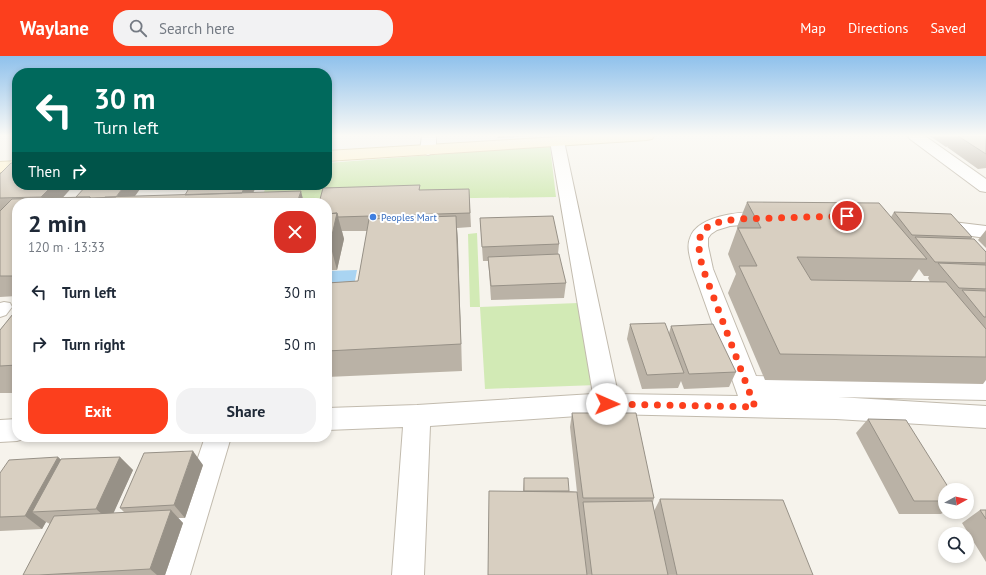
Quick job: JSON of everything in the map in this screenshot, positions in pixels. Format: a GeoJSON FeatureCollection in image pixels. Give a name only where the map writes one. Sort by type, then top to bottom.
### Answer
{"type":"FeatureCollection","features":[{"type":"Feature","properties":{"kind":"street"},"geometry":{"type":"LineString","coordinates":[[561,160],[607,404]]}},
{"type":"Feature","properties":{"kind":"street"},"geometry":{"type":"LineString","coordinates":[[949,160],[986,187]]}},
{"type":"Feature","properties":{"kind":"street"},"geometry":{"type":"LineString","coordinates":[[0,167],[12,166]]}},
{"type":"Feature","properties":{"kind":"street"},"geometry":{"type":"LineString","coordinates":[[751,396],[703,269],[698,250],[700,237],[708,227],[720,221],[785,218]]}},
{"type":"Feature","properties":{"kind":"street"},"geometry":{"type":"LineString","coordinates":[[916,223],[986,232]]}},
{"type":"Feature","properties":{"kind":"street"},"geometry":{"type":"LineString","coordinates":[[947,227],[965,246]]}},
{"type":"Feature","properties":{"kind":"street"},"geometry":{"type":"LineString","coordinates":[[332,419],[417,416],[751,396],[986,390]]}},
{"type":"Feature","properties":{"kind":"street"},"geometry":{"type":"LineString","coordinates":[[751,396],[836,408],[986,417]]}},
{"type":"Feature","properties":{"kind":"street"},"geometry":{"type":"LineString","coordinates":[[408,575],[417,416]]}},
{"type":"Feature","properties":{"kind":"street"},"geometry":{"type":"LineString","coordinates":[[174,575],[216,442]]}},
{"type":"Feature","properties":{"kind":"green space"},"geometry":{"type":"Polygon","coordinates":[[[363,160],[552,160],[556,197],[332,200],[332,198],[261,198],[265,190],[332,190],[332,163],[363,160]]]}},
{"type":"Feature","properties":{"kind":"green space"},"geometry":{"type":"Polygon","coordinates":[[[477,233],[480,307],[470,307],[468,234],[477,233]]]}},
{"type":"Feature","properties":{"kind":"green space"},"geometry":{"type":"Polygon","coordinates":[[[578,303],[597,385],[485,389],[480,307],[578,303]]]}},
{"type":"Feature","properties":{"kind":"water"},"geometry":{"type":"Polygon","coordinates":[[[357,270],[353,291],[332,292],[332,271],[357,270]]]}},
{"type":"Feature","properties":{"kind":"building"},"geometry":{"type":"Polygon","coordinates":[[[12,163],[12,190],[48,190],[41,197],[0,198],[0,174],[12,163]]]}},
{"type":"Feature","properties":{"kind":"building"},"geometry":{"type":"Polygon","coordinates":[[[420,185],[419,190],[469,189],[470,213],[338,217],[337,213],[332,214],[332,198],[320,198],[322,190],[332,190],[332,188],[420,185]]]}},
{"type":"Feature","properties":{"kind":"building"},"geometry":{"type":"Polygon","coordinates":[[[82,190],[121,190],[116,197],[76,197],[82,190]]]}},
{"type":"Feature","properties":{"kind":"building"},"geometry":{"type":"Polygon","coordinates":[[[188,190],[243,190],[242,193],[185,195],[188,190]]]}},
{"type":"Feature","properties":{"kind":"building"},"geometry":{"type":"Polygon","coordinates":[[[301,191],[299,198],[104,198],[301,191]]]}},
{"type":"Feature","properties":{"kind":"building"},"geometry":{"type":"Polygon","coordinates":[[[90,197],[89,198],[51,198],[90,197]]]}},
{"type":"Feature","properties":{"kind":"building"},"geometry":{"type":"Polygon","coordinates":[[[12,199],[12,276],[0,276],[0,211],[12,199]]]}},
{"type":"Feature","properties":{"kind":"building"},"geometry":{"type":"Polygon","coordinates":[[[747,202],[879,203],[927,259],[797,257],[811,280],[946,282],[986,329],[986,357],[780,354],[739,266],[757,266],[738,228],[761,228],[747,202]]]}},
{"type":"Feature","properties":{"kind":"building"},"geometry":{"type":"Polygon","coordinates":[[[894,212],[951,214],[972,237],[912,235],[894,212]]]}},
{"type":"Feature","properties":{"kind":"building"},"geometry":{"type":"Polygon","coordinates":[[[337,213],[332,235],[332,214],[337,213]]]}},
{"type":"Feature","properties":{"kind":"building"},"geometry":{"type":"Polygon","coordinates":[[[456,216],[461,344],[332,351],[332,283],[358,281],[369,219],[456,216]]]}},
{"type":"Feature","properties":{"kind":"building"},"geometry":{"type":"Polygon","coordinates":[[[553,216],[559,244],[482,247],[480,218],[553,216]]]}},
{"type":"Feature","properties":{"kind":"building"},"geometry":{"type":"Polygon","coordinates":[[[915,237],[974,239],[986,252],[986,263],[935,262],[915,237]]]}},
{"type":"Feature","properties":{"kind":"building"},"geometry":{"type":"Polygon","coordinates":[[[559,254],[566,283],[491,286],[488,257],[559,254]]]}},
{"type":"Feature","properties":{"kind":"building"},"geometry":{"type":"Polygon","coordinates":[[[938,263],[986,265],[986,289],[959,288],[938,263]]]}},
{"type":"Feature","properties":{"kind":"building"},"geometry":{"type":"Polygon","coordinates":[[[962,290],[986,291],[986,317],[984,317],[962,290]]]}},
{"type":"Feature","properties":{"kind":"building"},"geometry":{"type":"Polygon","coordinates":[[[12,315],[12,365],[0,366],[0,330],[12,315]]]}},
{"type":"Feature","properties":{"kind":"building"},"geometry":{"type":"Polygon","coordinates":[[[665,323],[684,373],[647,375],[630,324],[665,323]]]}},
{"type":"Feature","properties":{"kind":"building"},"geometry":{"type":"Polygon","coordinates":[[[713,324],[736,372],[689,374],[671,326],[713,324]]]}},
{"type":"Feature","properties":{"kind":"building"},"geometry":{"type":"Polygon","coordinates":[[[572,413],[636,413],[654,498],[583,498],[572,413]]]}},
{"type":"Feature","properties":{"kind":"building"},"geometry":{"type":"Polygon","coordinates":[[[868,419],[906,420],[946,483],[938,483],[938,501],[914,501],[868,419]]]}},
{"type":"Feature","properties":{"kind":"building"},"geometry":{"type":"Polygon","coordinates":[[[193,451],[174,505],[120,508],[144,453],[193,451]]]}},
{"type":"Feature","properties":{"kind":"building"},"geometry":{"type":"Polygon","coordinates":[[[58,457],[25,516],[0,517],[0,473],[9,460],[58,457]]]}},
{"type":"Feature","properties":{"kind":"building"},"geometry":{"type":"Polygon","coordinates":[[[120,457],[96,509],[32,512],[61,459],[120,457]]]}},
{"type":"Feature","properties":{"kind":"building"},"geometry":{"type":"Polygon","coordinates":[[[524,478],[568,478],[569,491],[524,491],[524,478]]]}},
{"type":"Feature","properties":{"kind":"building"},"geometry":{"type":"Polygon","coordinates":[[[489,491],[577,492],[587,575],[488,575],[489,491]]]}},
{"type":"Feature","properties":{"kind":"building"},"geometry":{"type":"Polygon","coordinates":[[[660,499],[783,500],[813,575],[677,575],[660,499]]]}},
{"type":"Feature","properties":{"kind":"building"},"geometry":{"type":"Polygon","coordinates":[[[652,501],[668,575],[592,575],[583,502],[652,501]]]}},
{"type":"Feature","properties":{"kind":"building"},"geometry":{"type":"Polygon","coordinates":[[[171,510],[150,569],[23,575],[54,516],[171,510]]]}},
{"type":"Feature","properties":{"kind":"building"},"geometry":{"type":"Polygon","coordinates":[[[980,510],[986,510],[986,519],[980,510]]]}},
{"type":"Feature","properties":{"kind":"place","name":"Peoples Mart"},"geometry":{"type":"Point","coordinates":[373,217]}},
{"type":"Feature","properties":{"kind":"route"},"geometry":{"type":"LineString","coordinates":[[607,404],[755,407],[703,269],[698,250],[700,237],[708,227],[720,221],[738,219],[847,216]]}}]}
